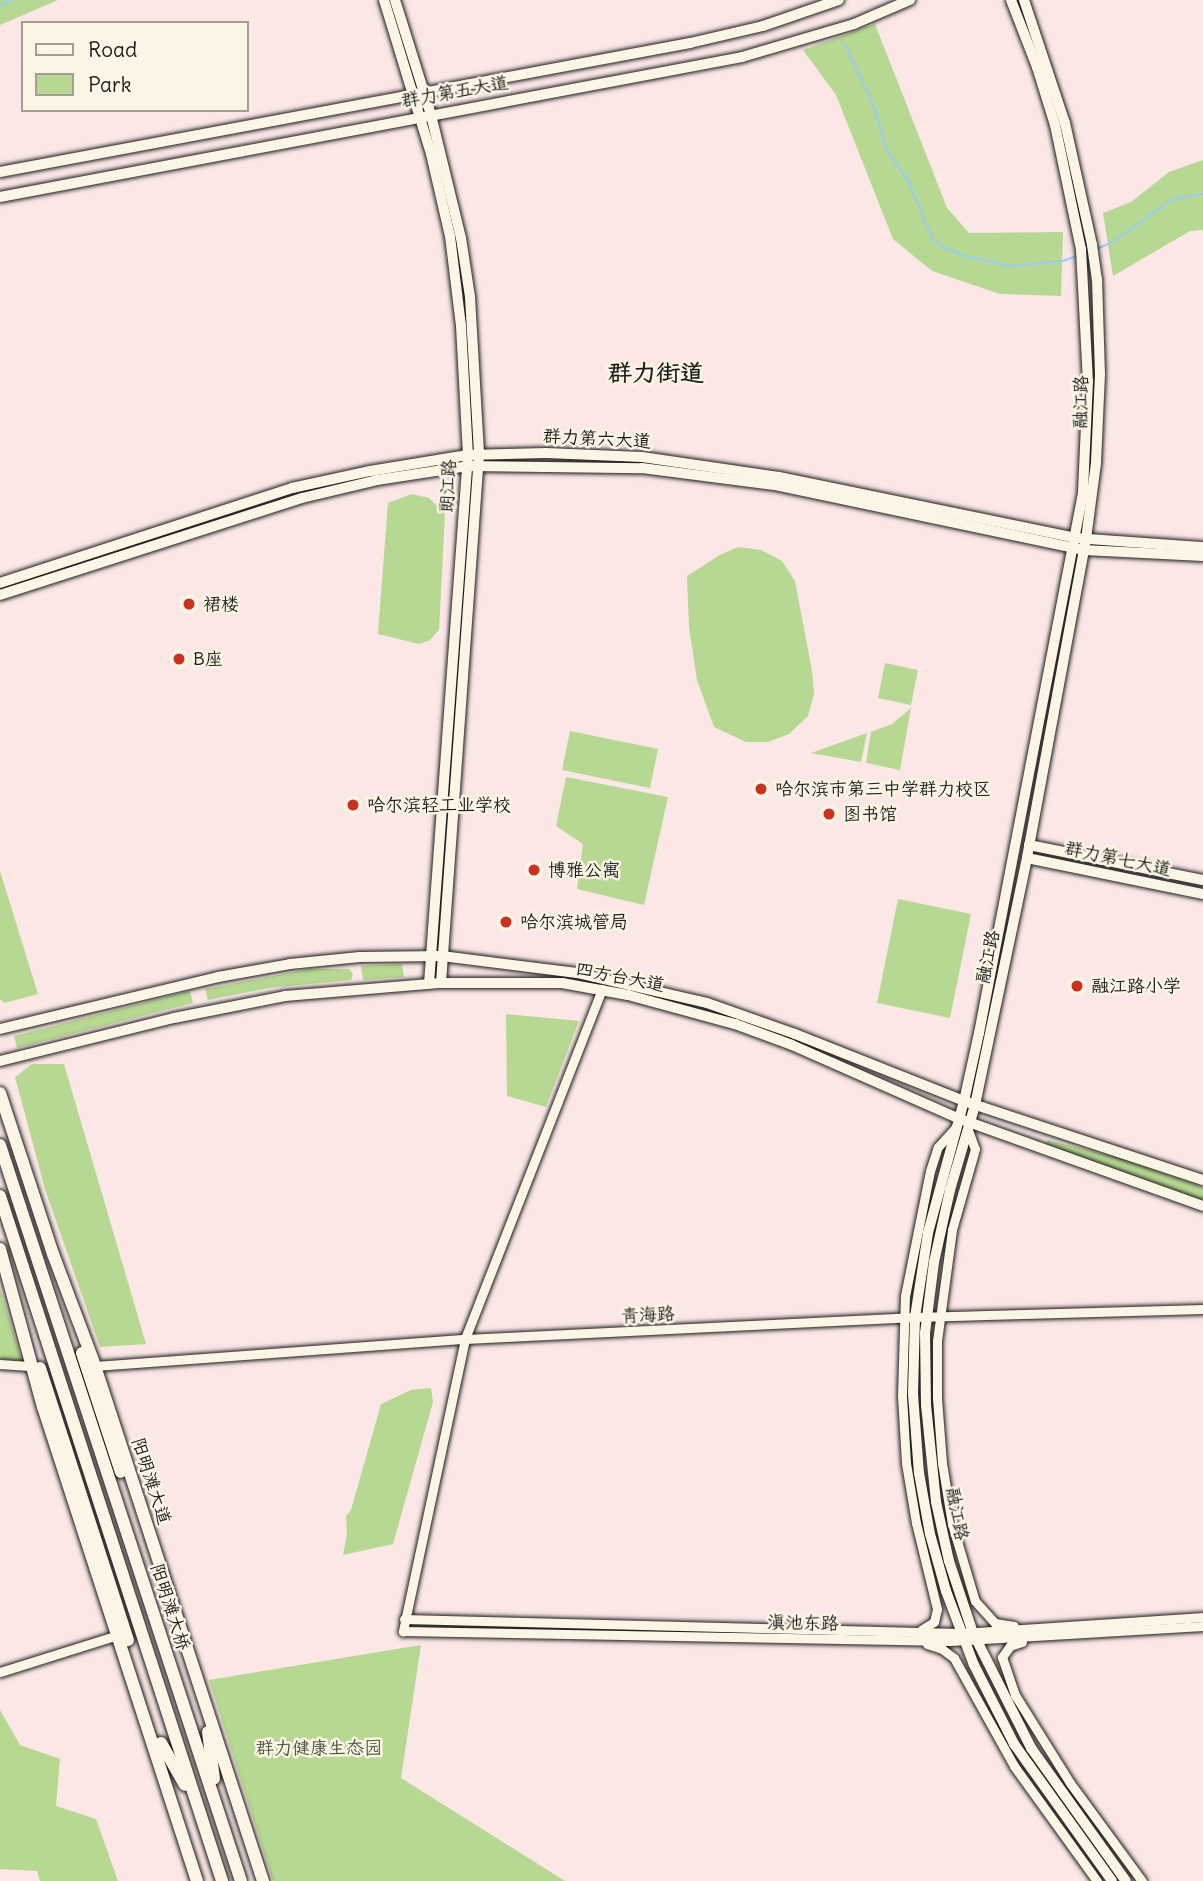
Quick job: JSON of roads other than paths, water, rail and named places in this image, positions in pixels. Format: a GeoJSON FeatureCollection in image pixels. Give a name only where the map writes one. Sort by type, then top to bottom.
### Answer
{"type":"FeatureCollection","features":[{"type":"Feature","properties":{"kind":"highway","name":"阳明滩大道"},"geometry":{"type":"LineString","coordinates":[[0,1093],[55,1261],[95,1366],[263,1881]]}},
{"type":"Feature","properties":{"kind":"highway","name":"阳明滩大桥"},"geometry":{"type":"LineString","coordinates":[[0,1145],[241,1881]]}},
{"type":"Feature","properties":{"kind":"highway","name":"阳明滩大桥"},"geometry":{"type":"LineString","coordinates":[[0,1196],[222,1881]]}},
{"type":"Feature","properties":{"kind":"highway"},"geometry":{"type":"LineString","coordinates":[[0,1249],[206,1881]]}},
{"type":"Feature","properties":{"kind":"highway"},"geometry":{"type":"LineString","coordinates":[[55,1261],[114,1453],[257,1881]]}},
{"type":"Feature","properties":{"kind":"highway"},"geometry":{"type":"LineString","coordinates":[[10,1278],[32,1366],[197,1881]]}},
{"type":"Feature","properties":{"kind":"highway"},"geometry":{"type":"LineString","coordinates":[[208,1732],[218,1810]]}},
{"type":"Feature","properties":{"kind":"highway"},"geometry":{"type":"LineString","coordinates":[[161,1743],[200,1812]]}},
{"type":"Feature","properties":{"kind":"main road","name":"朗江路"},"geometry":{"type":"LineString","coordinates":[[384,0],[425,116],[466,266],[473,461],[435,983]]}},
{"type":"Feature","properties":{"kind":"main road","name":"朗江路"},"geometry":{"type":"LineString","coordinates":[[396,0],[418,94]]}},
{"type":"Feature","properties":{"kind":"main road","name":"群力第五大道"},"geometry":{"type":"LineString","coordinates":[[0,172],[690,43],[763,26],[839,0]]}},
{"type":"Feature","properties":{"kind":"main road","name":"群力第五大道"},"geometry":{"type":"LineString","coordinates":[[0,197],[742,57],[854,24],[910,0]]}},
{"type":"Feature","properties":{"kind":"main road","name":"融江路"},"geometry":{"type":"LineString","coordinates":[[970,1103],[1080,544],[1093,499],[1098,423],[1097,279],[1086,247],[1055,125],[1037,67],[1011,0]]}},
{"type":"Feature","properties":{"kind":"main road","name":"融江路"},"geometry":{"type":"LineString","coordinates":[[1024,0],[1065,123],[1086,247],[1087,425],[1080,544],[1027,858],[970,1103],[927,1240],[915,1317],[913,1394],[918,1459],[930,1534],[946,1591],[1031,1748],[1126,1881]]}},
{"type":"Feature","properties":{"kind":"main road","name":"群力第六大道"},"geometry":{"type":"LineString","coordinates":[[0,595],[302,498],[473,461]]}},
{"type":"Feature","properties":{"kind":"main road","name":"群力第六大道"},"geometry":{"type":"LineString","coordinates":[[0,583],[292,488],[370,471],[473,461],[642,468],[780,486],[1080,544],[1203,556]]}},
{"type":"Feature","properties":{"kind":"main road","name":"群力第六大道"},"geometry":{"type":"LineString","coordinates":[[1080,544],[1203,547]]}},
{"type":"Feature","properties":{"kind":"main road","name":"群力第七大道"},"geometry":{"type":"LineString","coordinates":[[1029,845],[1203,880]]}},
{"type":"Feature","properties":{"kind":"main road","name":"群力第七大道"},"geometry":{"type":"LineString","coordinates":[[1027,858],[1203,894]]}},
{"type":"Feature","properties":{"kind":"main road","name":"四方台大道"},"geometry":{"type":"LineString","coordinates":[[0,1028],[290,964],[436,955],[577,973],[707,1003],[806,1038],[970,1103],[1203,1180]]}},
{"type":"Feature","properties":{"kind":"main road","name":"四方台大道"},"geometry":{"type":"LineString","coordinates":[[0,1060],[174,1018],[285,996],[435,983],[538,982],[602,989],[711,1016],[758,1032],[964,1124],[1203,1206]]}},
{"type":"Feature","properties":{"kind":"main road","name":"融江路"},"geometry":{"type":"LineString","coordinates":[[964,1124],[932,1279],[915,1317],[936,1502],[969,1637],[970,1654],[1014,1744],[1112,1881]]}},
{"type":"Feature","properties":{"kind":"street"},"geometry":{"type":"LineString","coordinates":[[404,1619],[465,1339],[602,989]]}},
{"type":"Feature","properties":{"kind":"street"},"geometry":{"type":"LineString","coordinates":[[915,1636],[930,1626],[936,1616],[906,1463],[902,1417],[915,1317],[911,1256],[930,1171],[939,1147],[964,1124],[975,1149],[952,1230],[939,1317],[937,1398],[942,1463],[952,1524],[969,1587],[981,1610],[995,1623],[1040,1628]]}},
{"type":"Feature","properties":{"kind":"street"},"geometry":{"type":"LineString","coordinates":[[911,1256],[927,1240]]}},
{"type":"Feature","properties":{"kind":"street"},"geometry":{"type":"LineString","coordinates":[[932,1279],[941,1305]]}},
{"type":"Feature","properties":{"kind":"street","name":"青海路"},"geometry":{"type":"LineString","coordinates":[[95,1366],[465,1339],[915,1317],[1203,1309]]}},
{"type":"Feature","properties":{"kind":"street"},"geometry":{"type":"LineString","coordinates":[[0,1364],[32,1366]]}},
{"type":"Feature","properties":{"kind":"street"},"geometry":{"type":"LineString","coordinates":[[927,1571],[946,1591]]}},
{"type":"Feature","properties":{"kind":"street","name":"滇池东路"},"geometry":{"type":"LineString","coordinates":[[969,1637],[1040,1628],[1203,1617]]}},
{"type":"Feature","properties":{"kind":"street","name":"滇池东路"},"geometry":{"type":"LineString","coordinates":[[915,1636],[404,1619],[403,1631],[969,1637],[1034,1637],[1203,1626]]}},
{"type":"Feature","properties":{"kind":"street"},"geometry":{"type":"LineString","coordinates":[[0,1672],[118,1635]]}},
{"type":"Feature","properties":{"kind":"street"},"geometry":{"type":"LineString","coordinates":[[915,1636],[954,1658],[1034,1796],[1097,1881]]}},
{"type":"Feature","properties":{"kind":"street"},"geometry":{"type":"LineString","coordinates":[[1034,1637],[1004,1651],[1002,1664],[1015,1695],[1070,1783],[1142,1881]]}},
{"type":"Feature","properties":{"kind":"street"},"geometry":{"type":"LineString","coordinates":[[970,1654],[973,1693]]}},
{"type":"Feature","properties":{"kind":"street"},"geometry":{"type":"LineString","coordinates":[[990,1669],[1015,1695]]}},
{"type":"Feature","properties":{"kind":"waterway"},"geometry":{"type":"LineString","coordinates":[[0,5],[11,0]]}},
{"type":"Feature","properties":{"kind":"waterway"},"geometry":{"type":"LineString","coordinates":[[845,44],[875,109],[886,149],[908,180],[934,242],[961,255],[1012,266],[1063,261],[1077,256]]}},
{"type":"Feature","properties":{"kind":"waterway"},"geometry":{"type":"LineString","coordinates":[[1096,249],[1113,242],[1171,200],[1203,194]]}},
{"type":"Feature","properties":{"kind":"place","name":"裙楼"},"geometry":{"type":"Point","coordinates":[189,604]}},
{"type":"Feature","properties":{"kind":"place","name":"B座"},"geometry":{"type":"Point","coordinates":[179,659]}},
{"type":"Feature","properties":{"kind":"place","name":"哈尔滨市第三中学群力校区"},"geometry":{"type":"Point","coordinates":[761,789]}},
{"type":"Feature","properties":{"kind":"place","name":"哈尔滨轻工业学校"},"geometry":{"type":"Point","coordinates":[353,805]}},
{"type":"Feature","properties":{"kind":"place","name":"图书馆"},"geometry":{"type":"Point","coordinates":[829,814]}},
{"type":"Feature","properties":{"kind":"place","name":"博雅公寓"},"geometry":{"type":"Point","coordinates":[534,870]}},
{"type":"Feature","properties":{"kind":"place","name":"哈尔滨城管局"},"geometry":{"type":"Point","coordinates":[506,922]}},
{"type":"Feature","properties":{"kind":"place","name":"融江路小学"},"geometry":{"type":"Point","coordinates":[1077,986]}},
{"type":"Feature","properties":{"kind":"district","name":"群力街道"},"geometry":{"type":"Point","coordinates":[656,373]}},
{"type":"Feature","properties":{"kind":"park label","name":"群力健康生态园"},"geometry":{"type":"Point","coordinates":[319,1748]}}]}
